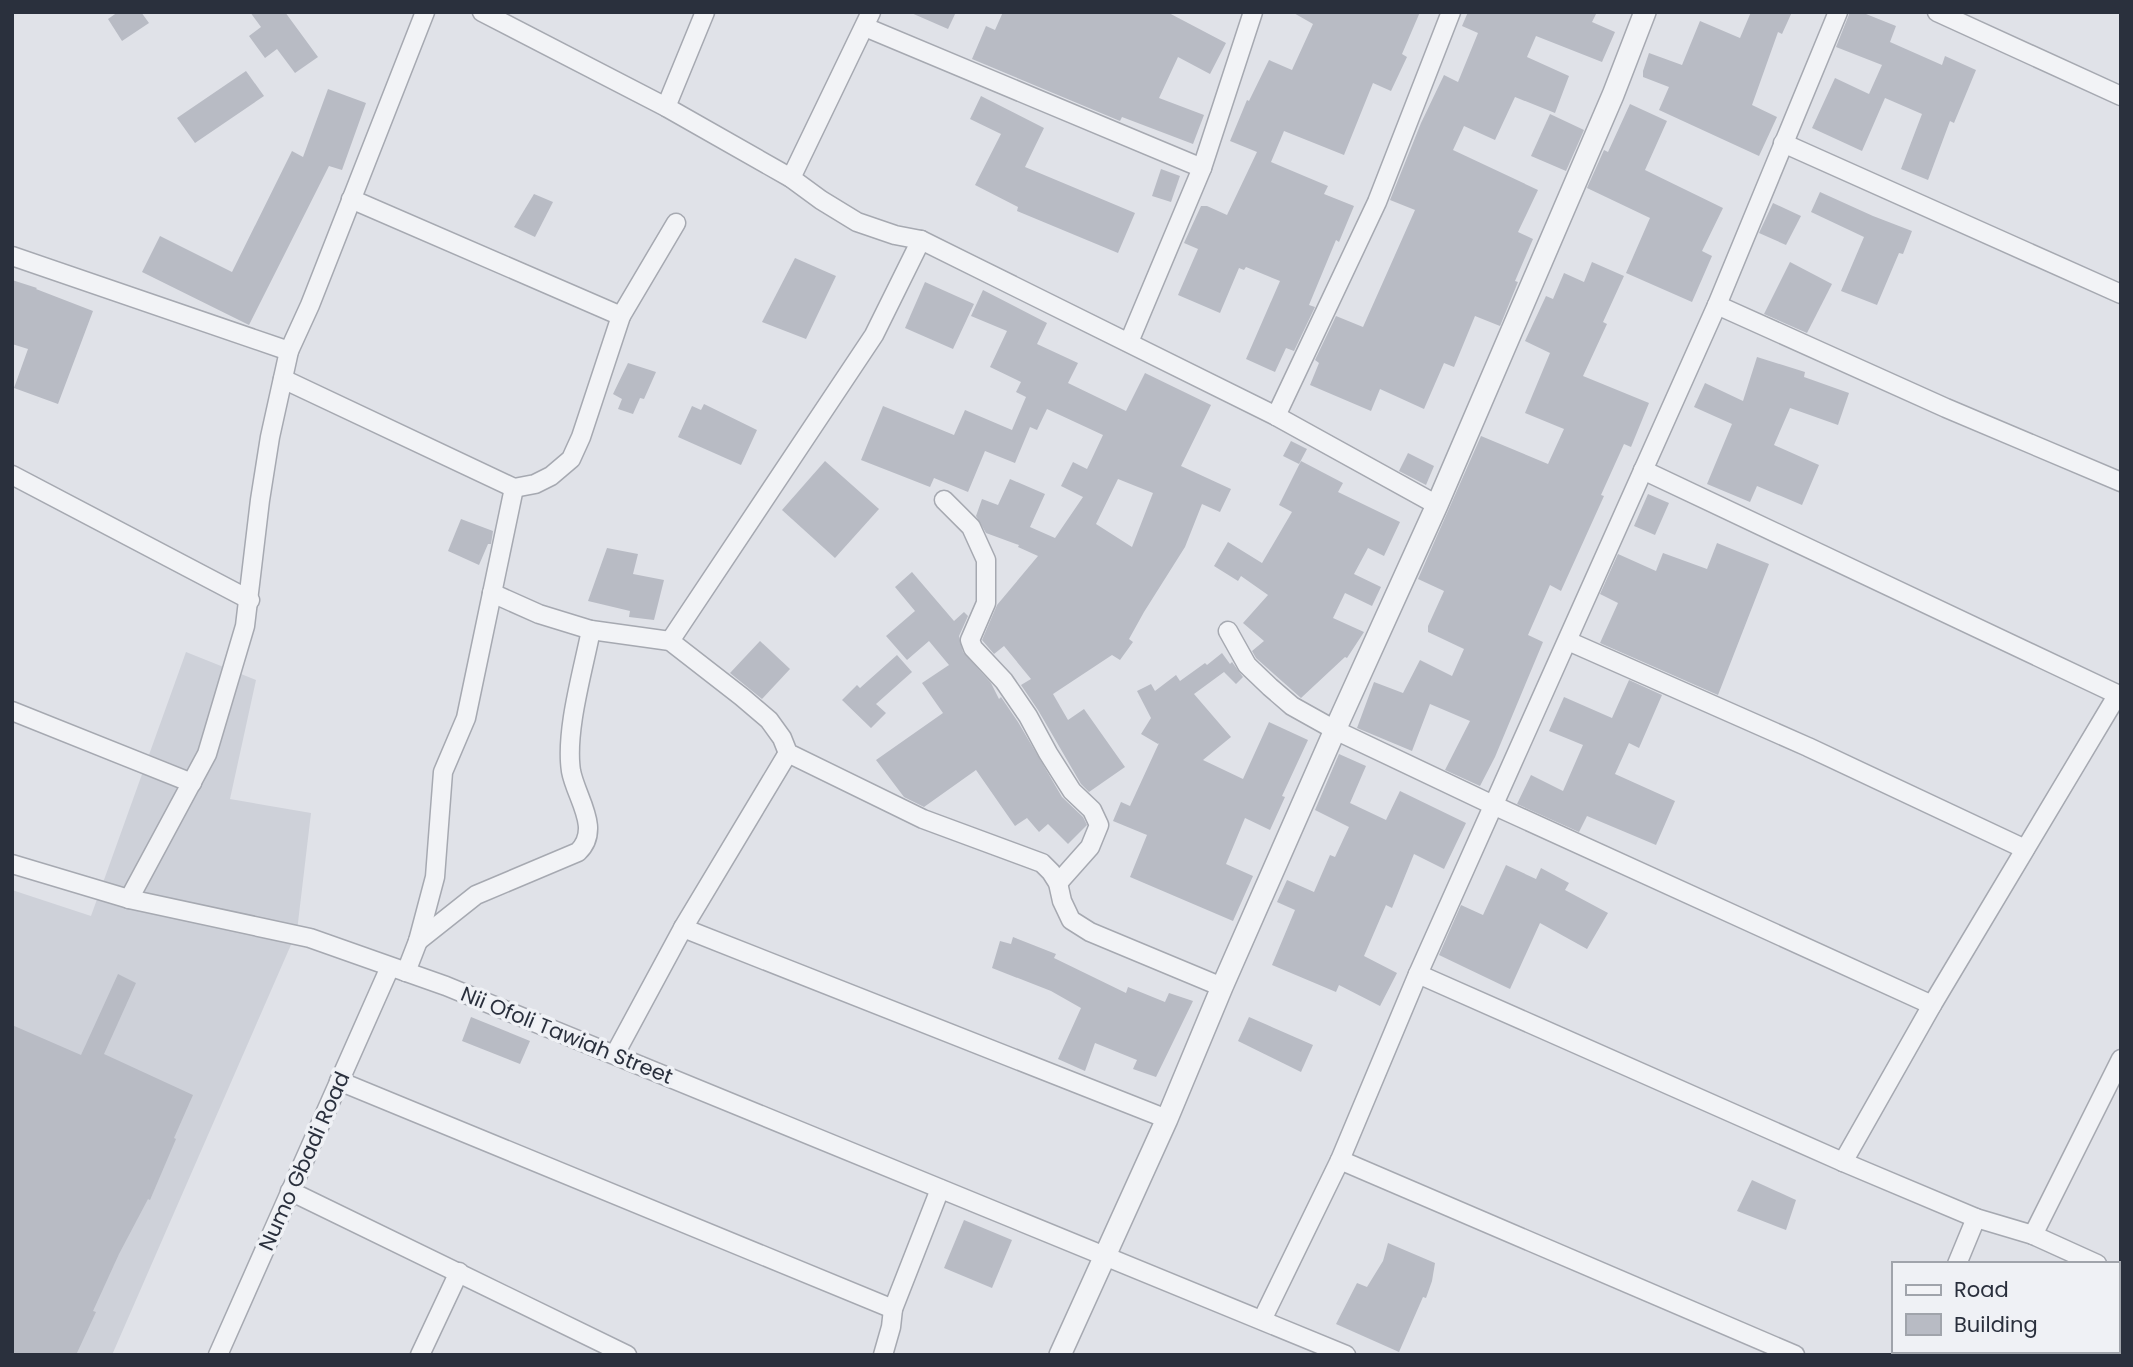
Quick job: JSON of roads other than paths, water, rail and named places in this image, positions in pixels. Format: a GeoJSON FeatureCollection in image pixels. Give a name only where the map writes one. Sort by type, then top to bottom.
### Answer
{"type":"FeatureCollection","features":[{"type":"Feature","properties":{"kind":"street"},"geometry":{"type":"LineString","coordinates":[[130,899],[207,754],[245,626],[270,437],[289,351],[310,305],[425,12]]}},
{"type":"Feature","properties":{"kind":"street"},"geometry":{"type":"LineString","coordinates":[[482,12],[666,107],[791,178],[857,222],[895,235],[921,240],[1276,416],[1437,505]]}},
{"type":"Feature","properties":{"kind":"street"},"geometry":{"type":"LineString","coordinates":[[666,107],[705,12]]}},
{"type":"Feature","properties":{"kind":"street"},"geometry":{"type":"LineString","coordinates":[[1276,416],[1377,202],[1451,12]]}},
{"type":"Feature","properties":{"kind":"street"},"geometry":{"type":"LineString","coordinates":[[1060,1355],[1167,1119],[1335,730],[1437,505],[1603,120],[1645,12]]}},
{"type":"Feature","properties":{"kind":"street"},"geometry":{"type":"LineString","coordinates":[[1262,1320],[1340,1160],[1418,974],[1717,305],[1838,12]]}},
{"type":"Feature","properties":{"kind":"street"},"geometry":{"type":"LineString","coordinates":[[1937,12],[2121,96]]}},
{"type":"Feature","properties":{"kind":"street"},"geometry":{"type":"LineString","coordinates":[[1129,342],[1202,168],[1247,14]]}},
{"type":"Feature","properties":{"kind":"street"},"geometry":{"type":"LineString","coordinates":[[791,178],[868,20],[1202,168]]}},
{"type":"Feature","properties":{"kind":"street"},"geometry":{"type":"LineString","coordinates":[[1783,143],[2121,294]]}},
{"type":"Feature","properties":{"kind":"street"},"geometry":{"type":"LineString","coordinates":[[351,199],[621,316]]}},
{"type":"Feature","properties":{"kind":"street"},"geometry":{"type":"LineString","coordinates":[[283,379],[514,488],[535,484],[551,477],[571,459],[581,437],[621,316],[677,223]]}},
{"type":"Feature","properties":{"kind":"street"},"geometry":{"type":"LineString","coordinates":[[670,641],[874,335],[921,240]]}},
{"type":"Feature","properties":{"kind":"street"},"geometry":{"type":"LineString","coordinates":[[12,256],[289,351]]}},
{"type":"Feature","properties":{"kind":"street"},"geometry":{"type":"LineString","coordinates":[[1717,305],[2121,482]]}},
{"type":"Feature","properties":{"kind":"street"},"geometry":{"type":"LineString","coordinates":[[1643,470],[2119,695],[1932,1005],[1843,1162]]}},
{"type":"Feature","properties":{"kind":"street"},"geometry":{"type":"LineString","coordinates":[[12,475],[250,600]]}},
{"type":"Feature","properties":{"kind":"street","name":"Numo Gbadi Road"},"geometry":{"type":"LineString","coordinates":[[218,1355],[339,1081],[398,970],[418,941],[435,877],[443,772],[466,718],[514,488]]}},
{"type":"Feature","properties":{"kind":"street"},"geometry":{"type":"LineString","coordinates":[[944,500],[971,527],[986,560],[986,603],[970,640],[973,648],[1004,681],[1072,791],[1092,810],[1099,824],[1090,847],[1058,883]]}},
{"type":"Feature","properties":{"kind":"street"},"geometry":{"type":"LineString","coordinates":[[492,593],[539,614],[591,630],[670,641],[769,720],[782,738],[788,753],[923,819],[1042,863],[1058,883],[1062,901],[1071,920],[1090,932],[1222,987]]}},
{"type":"Feature","properties":{"kind":"street"},"geometry":{"type":"LineString","coordinates":[[418,941],[475,895],[578,852],[586,845],[589,835],[587,821],[572,774],[569,751],[591,630]]}},
{"type":"Feature","properties":{"kind":"street"},"geometry":{"type":"LineString","coordinates":[[1228,631],[1247,665],[1278,694],[1292,706],[1335,730],[1932,1005]]}},
{"type":"Feature","properties":{"kind":"street"},"geometry":{"type":"LineString","coordinates":[[1568,641],[1808,747],[2025,849]]}},
{"type":"Feature","properties":{"kind":"street"},"geometry":{"type":"LineString","coordinates":[[12,711],[192,783]]}},
{"type":"Feature","properties":{"kind":"street"},"geometry":{"type":"LineString","coordinates":[[615,1054],[683,928],[788,753]]}},
{"type":"Feature","properties":{"kind":"street","name":"Nii Ofoli Tawiah Street"},"geometry":{"type":"LineString","coordinates":[[12,864],[130,899],[310,938],[446,986],[1346,1355]]}},
{"type":"Feature","properties":{"kind":"street"},"geometry":{"type":"LineString","coordinates":[[683,928],[1167,1119]]}},
{"type":"Feature","properties":{"kind":"street"},"geometry":{"type":"LineString","coordinates":[[1418,974],[1843,1162],[1976,1218],[2033,1236],[2092,1262]]}},
{"type":"Feature","properties":{"kind":"street"},"geometry":{"type":"LineString","coordinates":[[2033,1236],[2121,1059]]}},
{"type":"Feature","properties":{"kind":"street"},"geometry":{"type":"LineString","coordinates":[[339,1081],[892,1309]]}},
{"type":"Feature","properties":{"kind":"street"},"geometry":{"type":"LineString","coordinates":[[1340,1160],[1795,1355]]}},
{"type":"Feature","properties":{"kind":"street"},"geometry":{"type":"LineString","coordinates":[[883,1355],[891,1327],[892,1309],[940,1189]]}},
{"type":"Feature","properties":{"kind":"street"},"geometry":{"type":"LineString","coordinates":[[290,1191],[627,1355]]}},
{"type":"Feature","properties":{"kind":"street"},"geometry":{"type":"LineString","coordinates":[[1958,1262],[1976,1218]]}},
{"type":"Feature","properties":{"kind":"street"},"geometry":{"type":"LineString","coordinates":[[420,1355],[459,1272]]}}]}
